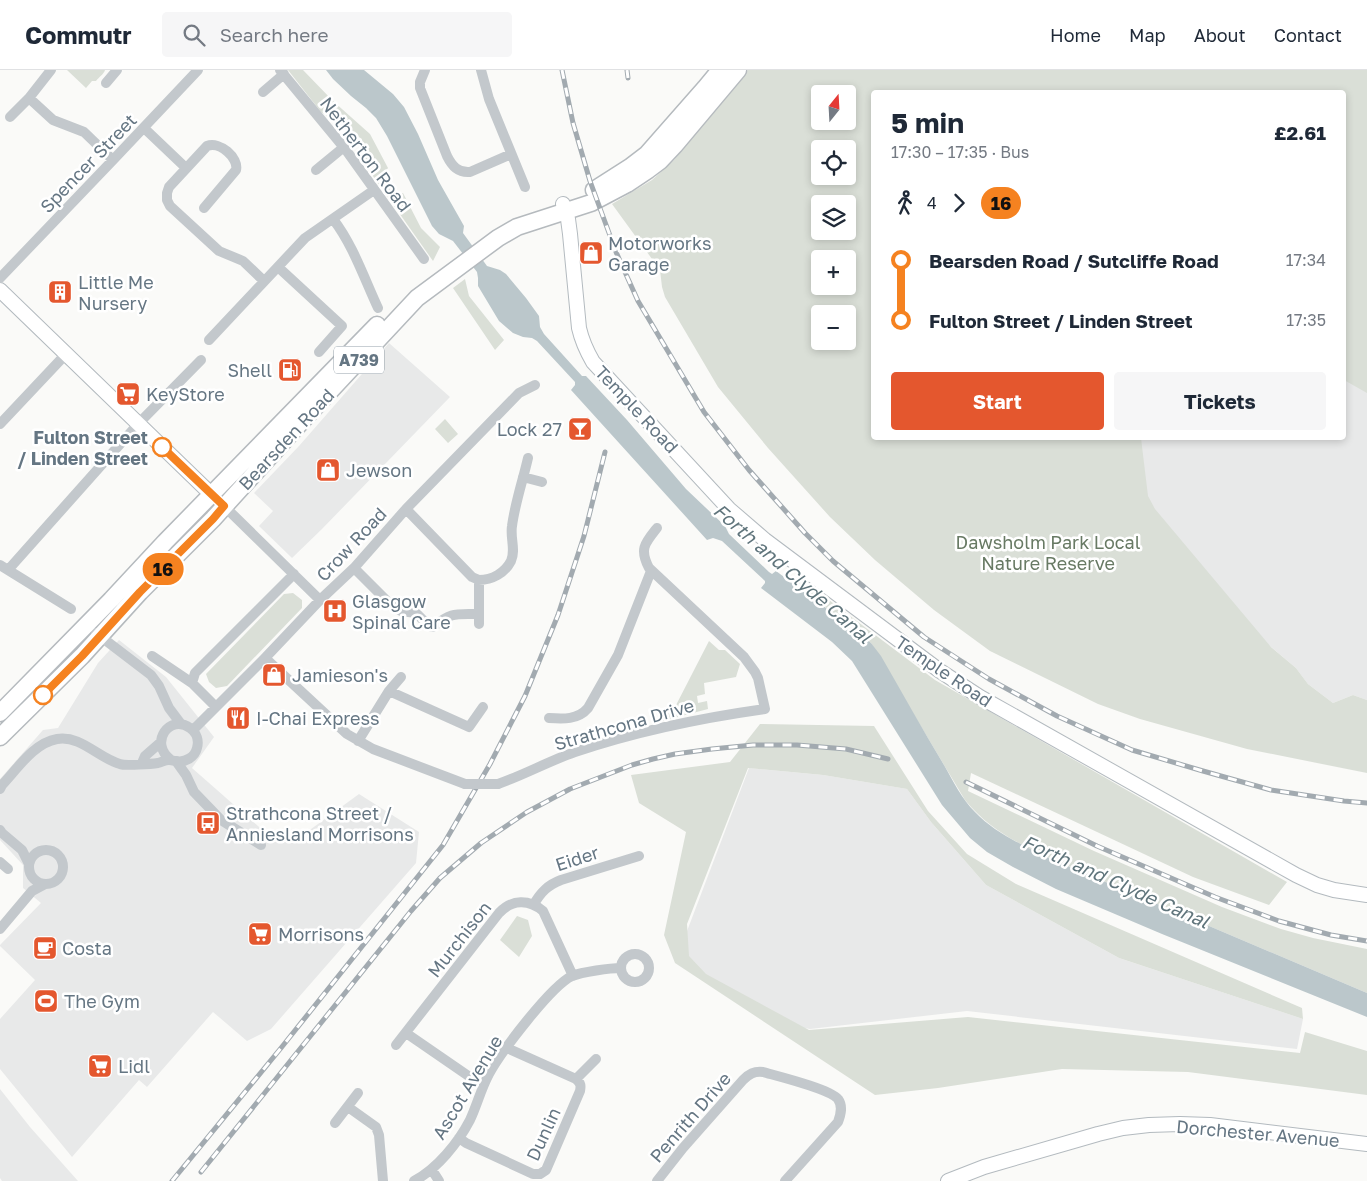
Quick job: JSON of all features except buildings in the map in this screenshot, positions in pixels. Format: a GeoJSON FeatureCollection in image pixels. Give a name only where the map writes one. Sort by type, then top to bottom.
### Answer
{"type":"FeatureCollection","features":[{"type":"Feature","properties":{"kind":"main road","name":"Bearsden Road"},"geometry":{"type":"LineString","coordinates":[[564,208],[630,168],[647,154],[720,70]]}},
{"type":"Feature","properties":{"kind":"main road","name":"Bearsden Road"},"geometry":{"type":"LineString","coordinates":[[0,738],[82,656],[134,598],[213,519],[394,322],[452,266],[477,247],[517,227],[564,208],[605,196],[641,175],[660,161],[738,70]]}},
{"type":"Feature","properties":{"kind":"main road","name":"Bearsden Road"},"geometry":{"type":"LineString","coordinates":[[0,713],[386,315],[410,292],[452,266]]}},
{"type":"Feature","properties":{"kind":"main road"},"geometry":{"type":"LineString","coordinates":[[212,494],[224,506]]}},
{"type":"Feature","properties":{"kind":"street"},"geometry":{"type":"LineString","coordinates":[[10,117],[29,98],[51,70]]}},
{"type":"Feature","properties":{"kind":"street"},"geometry":{"type":"LineString","coordinates":[[106,83],[117,70]]}},
{"type":"Feature","properties":{"kind":"street","name":"Spencer Street"},"geometry":{"type":"LineString","coordinates":[[0,278],[198,70]]}},
{"type":"Feature","properties":{"kind":"street"},"geometry":{"type":"LineString","coordinates":[[425,70],[420,82],[422,94],[447,156],[456,169],[463,173],[470,172],[511,154]]}},
{"type":"Feature","properties":{"kind":"street"},"geometry":{"type":"LineString","coordinates":[[481,70],[488,99],[525,187]]}},
{"type":"Feature","properties":{"kind":"street"},"geometry":{"type":"LineString","coordinates":[[263,92],[282,72]]}},
{"type":"Feature","properties":{"kind":"street","name":"Netherton Road"},"geometry":{"type":"LineString","coordinates":[[282,72],[344,147],[424,259]]}},
{"type":"Feature","properties":{"kind":"street"},"geometry":{"type":"LineString","coordinates":[[29,98],[54,120],[84,132],[113,160]]}},
{"type":"Feature","properties":{"kind":"street"},"geometry":{"type":"LineString","coordinates":[[144,128],[186,168]]}},
{"type":"Feature","properties":{"kind":"street"},"geometry":{"type":"LineString","coordinates":[[204,208],[236,170],[237,163],[218,145],[212,144],[207,146],[186,168],[169,187],[167,200],[170,206],[219,251],[243,262],[264,281]]}},
{"type":"Feature","properties":{"kind":"street"},"geometry":{"type":"LineString","coordinates":[[316,170],[344,147]]}},
{"type":"Feature","properties":{"kind":"street"},"geometry":{"type":"LineString","coordinates":[[209,340],[305,238],[374,190]]}},
{"type":"Feature","properties":{"kind":"street","name":"Temple Road"},"geometry":{"type":"LineString","coordinates":[[564,208],[570,234],[579,328],[589,356],[729,509],[746,524],[933,666],[980,697],[1296,875],[1317,885],[1334,890],[1367,895]]}},
{"type":"Feature","properties":{"kind":"street"},"geometry":{"type":"LineString","coordinates":[[333,219],[352,250],[378,308]]}},
{"type":"Feature","properties":{"kind":"street"},"geometry":{"type":"LineString","coordinates":[[278,267],[342,326],[319,352]]}},
{"type":"Feature","properties":{"kind":"street"},"geometry":{"type":"LineString","coordinates":[[0,290],[212,494]]}},
{"type":"Feature","properties":{"kind":"street"},"geometry":{"type":"LineString","coordinates":[[0,424],[66,354]]}},
{"type":"Feature","properties":{"kind":"street"},"geometry":{"type":"LineString","coordinates":[[71,609],[4,568],[138,424],[201,360]]}},
{"type":"Feature","properties":{"kind":"street","name":"Crow Road"},"geometry":{"type":"LineString","coordinates":[[193,730],[320,600],[354,568],[406,509],[519,393],[535,385]]}},
{"type":"Feature","properties":{"kind":"street"},"geometry":{"type":"LineString","coordinates":[[406,509],[472,577],[479,580],[487,580],[505,569],[513,555],[512,530],[528,458]]}},
{"type":"Feature","properties":{"kind":"street"},"geometry":{"type":"LineString","coordinates":[[523,477],[542,482]]}},
{"type":"Feature","properties":{"kind":"street"},"geometry":{"type":"LineString","coordinates":[[224,506],[320,600]]}},
{"type":"Feature","properties":{"kind":"street"},"geometry":{"type":"LineString","coordinates":[[549,718],[570,719],[583,714],[588,708],[618,655],[651,571],[647,565],[644,548],[645,543],[657,528]]}},
{"type":"Feature","properties":{"kind":"street"},"geometry":{"type":"LineString","coordinates":[[354,568],[388,602],[401,611],[416,613],[429,626],[452,615],[478,619],[479,580]]}},
{"type":"Feature","properties":{"kind":"street","name":"Strathcona Drive"},"geometry":{"type":"LineString","coordinates":[[265,658],[347,734],[358,741],[373,749],[465,784],[498,784],[576,751],[713,716],[765,709],[758,678],[744,657],[651,571]]}},
{"type":"Feature","properties":{"kind":"street"},"geometry":{"type":"LineString","coordinates":[[192,683],[195,673],[294,574]]}},
{"type":"Feature","properties":{"kind":"street"},"geometry":{"type":"LineString","coordinates":[[86,625],[151,675],[159,686],[169,708],[182,724]]}},
{"type":"Feature","properties":{"kind":"street"},"geometry":{"type":"LineString","coordinates":[[152,656],[192,683],[216,707]]}},
{"type":"Feature","properties":{"kind":"street"},"geometry":{"type":"LineString","coordinates":[[358,741],[389,691],[400,677]]}},
{"type":"Feature","properties":{"kind":"street"},"geometry":{"type":"LineString","coordinates":[[389,691],[469,727],[482,707]]}},
{"type":"Feature","properties":{"kind":"street"},"geometry":{"type":"LineString","coordinates":[[167,729],[169,708]]}},
{"type":"Feature","properties":{"kind":"street"},"geometry":{"type":"LineString","coordinates":[[142,763],[145,756],[160,742],[163,733],[167,729],[176,724],[182,724],[193,730],[198,746],[188,760],[186,774]]}},
{"type":"Feature","properties":{"kind":"street"},"geometry":{"type":"LineString","coordinates":[[0,789],[34,751],[54,740],[72,740],[83,744],[107,760],[122,765],[188,760]]}},
{"type":"Feature","properties":{"kind":"street"},"geometry":{"type":"LineString","coordinates":[[160,742],[163,752],[186,774],[194,792],[222,820],[262,845]]}},
{"type":"Feature","properties":{"kind":"street"},"geometry":{"type":"LineString","coordinates":[[0,830],[22,850],[29,864],[32,891]]}},
{"type":"Feature","properties":{"kind":"street"},"geometry":{"type":"LineString","coordinates":[[0,929],[32,891],[59,879],[63,871],[60,857],[56,853],[35,849],[22,850]]}},
{"type":"Feature","properties":{"kind":"street"},"geometry":{"type":"LineString","coordinates":[[29,864],[31,858],[40,850]]}},
{"type":"Feature","properties":{"kind":"street","name":"Eider"},"geometry":{"type":"LineString","coordinates":[[534,904],[550,884],[639,856]]}},
{"type":"Feature","properties":{"kind":"street"},"geometry":{"type":"LineString","coordinates":[[0,862],[8,869]]}},
{"type":"Feature","properties":{"kind":"street"},"geometry":{"type":"LineString","coordinates":[[31,875],[35,880],[45,884]]}},
{"type":"Feature","properties":{"kind":"street","name":"Murchison"},"geometry":{"type":"LineString","coordinates":[[396,1044],[502,909],[508,905],[522,902],[534,904]]}},
{"type":"Feature","properties":{"kind":"street"},"geometry":{"type":"LineString","coordinates":[[534,904],[546,915],[573,976]]}},
{"type":"Feature","properties":{"kind":"street","name":"Ascot Avenue"},"geometry":{"type":"LineString","coordinates":[[414,1181],[432,1170],[459,1138],[469,1122],[490,1072],[545,1000],[561,984],[573,976],[611,968],[621,968]]}},
{"type":"Feature","properties":{"kind":"street"},"geometry":{"type":"LineString","coordinates":[[406,1033],[483,1086]]}},
{"type":"Feature","properties":{"kind":"street"},"geometry":{"type":"LineString","coordinates":[[507,1048],[576,1079],[596,1059]]}},
{"type":"Feature","properties":{"kind":"street","name":"Penrith Drive"},"geometry":{"type":"LineString","coordinates":[[657,1181],[742,1080],[750,1073],[757,1071],[832,1094],[837,1098],[841,1110],[838,1122],[785,1181]]}},
{"type":"Feature","properties":{"kind":"street","name":"Dunlin"},"geometry":{"type":"LineString","coordinates":[[459,1138],[533,1174],[544,1173],[580,1091],[581,1086],[576,1079]]}},
{"type":"Feature","properties":{"kind":"street"},"geometry":{"type":"LineString","coordinates":[[335,1123],[358,1093]]}},
{"type":"Feature","properties":{"kind":"street"},"geometry":{"type":"LineString","coordinates":[[348,1107],[376,1127],[379,1135],[383,1181]]}},
{"type":"Feature","properties":{"kind":"street","name":"Dorchester Avenue"},"geometry":{"type":"LineString","coordinates":[[948,1181],[984,1167],[1098,1134],[1123,1128],[1149,1125],[1210,1125],[1367,1144]]}},
{"type":"Feature","properties":{"kind":"street"},"geometry":{"type":"LineString","coordinates":[[432,1170],[439,1181]]}},
{"type":"Feature","properties":{"kind":"shaded area"},"geometry":{"type":"Polygon","coordinates":[[[326,70],[364,70],[393,94],[404,107],[418,134],[438,180],[464,226],[463,233],[487,266],[506,274],[539,316],[540,327],[544,334],[582,376],[586,376],[627,420],[686,489],[725,526],[729,534],[769,572],[772,574],[776,571],[871,643],[881,656],[958,790],[970,807],[982,819],[1007,836],[1042,855],[1367,993],[1367,1017],[1056,889],[987,852],[970,838],[942,805],[852,661],[832,642],[761,588],[765,581],[722,541],[713,538],[707,540],[571,390],[575,382],[537,341],[513,333],[499,321],[478,286],[477,272],[453,241],[439,234],[432,226],[376,118],[333,79],[326,70]]]}},
{"type":"Feature","properties":{"kind":"shaded area","name":"Jewson"},"geometry":{"type":"Polygon","coordinates":[[[389,343],[450,397],[292,558],[259,526],[273,511],[254,493],[299,446],[389,343]]]}},
{"type":"Feature","properties":{"kind":"shaded area"},"geometry":{"type":"Polygon","coordinates":[[[1346,375],[1367,386],[1367,700],[1353,695],[1333,703],[1308,684],[1296,668],[1258,636],[1145,505],[1138,440],[1346,440],[1346,375]]]}},
{"type":"Feature","properties":{"kind":"shaded area"},"geometry":{"type":"Polygon","coordinates":[[[119,640],[166,677],[214,737],[192,768],[274,840],[307,832],[359,794],[419,832],[416,863],[271,1029],[247,1041],[213,1012],[147,1087],[139,1080],[72,1157],[0,1069],[0,1019],[35,980],[0,945],[41,903],[23,888],[23,865],[0,840],[0,779],[43,730],[58,728],[98,663],[119,640]]]}},
{"type":"Feature","properties":{"kind":"shaded area"},"geometry":{"type":"Polygon","coordinates":[[[749,768],[823,775],[907,789],[931,822],[986,885],[1119,958],[1303,1019],[1297,1049],[967,1011],[810,1029],[770,1022],[690,963],[684,939],[749,768]]]}},
{"type":"Feature","properties":{"kind":"shaded area"},"geometry":{"type":"Polygon","coordinates":[[[0,1089],[30,1127],[78,1181],[2,1181],[0,1178],[0,1089]]]}},
{"type":"Feature","properties":{"kind":"green space"},"geometry":{"type":"Polygon","coordinates":[[[67,70],[105,70],[96,81],[92,81],[86,88],[67,70]]]}},
{"type":"Feature","properties":{"kind":"green space"},"geometry":{"type":"Polygon","coordinates":[[[288,70],[303,70],[333,101],[370,134],[388,168],[382,176],[394,195],[403,193],[421,228],[440,247],[433,261],[361,159],[362,139],[321,112],[288,70]]]}},
{"type":"Feature","properties":{"kind":"green space","name":"Dawsholm Park Local Nature Reserve"},"geometry":{"type":"Polygon","coordinates":[[[748,70],[1367,70],[1367,393],[1346,381],[1346,90],[871,90],[871,440],[1141,440],[1148,496],[1155,509],[1271,647],[1296,668],[1308,684],[1333,703],[1353,695],[1367,700],[1367,773],[1247,749],[1140,719],[1098,704],[990,651],[934,610],[875,560],[830,517],[768,448],[718,387],[665,297],[660,270],[612,204],[652,180],[674,160],[748,70]]]}},
{"type":"Feature","properties":{"kind":"green space"},"geometry":{"type":"Polygon","coordinates":[[[465,279],[469,296],[504,340],[495,350],[453,288],[465,279]]]}},
{"type":"Feature","properties":{"kind":"green space"},"geometry":{"type":"Polygon","coordinates":[[[445,419],[458,434],[448,443],[435,429],[445,419]]]}},
{"type":"Feature","properties":{"kind":"green space"},"geometry":{"type":"Polygon","coordinates":[[[801,579],[935,680],[1287,882],[1269,905],[1193,877],[971,773],[968,791],[1094,851],[1222,907],[1281,929],[1313,938],[1367,949],[1367,993],[1042,855],[1010,838],[991,825],[973,810],[965,800],[871,643],[796,585],[801,579]]]}},
{"type":"Feature","properties":{"kind":"green space"},"geometry":{"type":"Polygon","coordinates":[[[293,593],[302,600],[302,608],[227,686],[216,688],[209,682],[206,674],[284,594],[293,593]]]}},
{"type":"Feature","properties":{"kind":"green space"},"geometry":{"type":"Polygon","coordinates":[[[709,641],[719,650],[725,650],[740,664],[736,677],[704,683],[705,694],[697,696],[698,703],[707,701],[708,709],[655,723],[674,709],[709,641]]]}},
{"type":"Feature","properties":{"kind":"green space"},"geometry":{"type":"Polygon","coordinates":[[[760,724],[874,726],[928,811],[967,854],[1016,884],[1302,1008],[1303,1019],[1119,958],[986,885],[931,822],[907,789],[823,775],[748,768],[687,924],[689,956],[706,974],[809,1030],[968,1017],[1300,1053],[1305,1032],[1367,1051],[1367,1095],[1188,1072],[1062,1069],[938,1088],[875,1095],[675,963],[664,935],[686,832],[639,803],[631,775],[730,762],[760,724]]]}},
{"type":"Feature","properties":{"kind":"green space"},"geometry":{"type":"Polygon","coordinates":[[[517,916],[528,920],[532,936],[519,957],[500,940],[517,916]]]}},
{"type":"Feature","properties":{"kind":"railway"},"geometry":{"type":"LineString","coordinates":[[562,70],[573,123],[590,181],[616,252],[638,301],[704,412],[749,470],[805,533],[833,561],[924,637],[989,679],[1057,716],[1132,750],[1271,790],[1367,803]]}},
{"type":"Feature","properties":{"kind":"railway"},"geometry":{"type":"LineString","coordinates":[[627,70],[628,78]]}},
{"type":"Feature","properties":{"kind":"railway"},"geometry":{"type":"LineString","coordinates":[[172,1181],[443,845],[490,764],[525,696],[558,615],[584,536],[605,452]]}},
{"type":"Feature","properties":{"kind":"railway"},"geometry":{"type":"LineString","coordinates":[[201,1172],[411,911],[440,878],[481,843],[527,812],[570,789],[632,765],[675,754],[753,745],[797,745],[846,749],[888,759]]}},
{"type":"Feature","properties":{"kind":"railway"},"geometry":{"type":"LineString","coordinates":[[966,782],[1097,846],[1215,897],[1279,921],[1331,935],[1367,941]]}},
{"type":"Feature","properties":{"kind":"bus line","name":"16"},"geometry":{"type":"LineString","coordinates":[[43,695],[224,506],[162,447]]}},
{"type":"Feature","properties":{"kind":"place","name":"Motorworks Garage"},"geometry":{"type":"Point","coordinates":[591,253]}},
{"type":"Feature","properties":{"kind":"place","name":"Little Me Nursery"},"geometry":{"type":"Point","coordinates":[60,292]}},
{"type":"Feature","properties":{"kind":"place","name":"Shell"},"geometry":{"type":"Point","coordinates":[290,370]}},
{"type":"Feature","properties":{"kind":"place","name":"KeyStore"},"geometry":{"type":"Point","coordinates":[128,394]}},
{"type":"Feature","properties":{"kind":"place","name":"Lock 27"},"geometry":{"type":"Point","coordinates":[580,429]}},
{"type":"Feature","properties":{"kind":"place","name":"Fulton Street / Linden Street"},"geometry":{"type":"Point","coordinates":[162,447]}},
{"type":"Feature","properties":{"kind":"place","name":"Jewson"},"geometry":{"type":"Point","coordinates":[328,470]}},
{"type":"Feature","properties":{"kind":"place","name":"Glasgow Spinal Care"},"geometry":{"type":"Point","coordinates":[335,611]}},
{"type":"Feature","properties":{"kind":"place","name":"Jamieson's"},"geometry":{"type":"Point","coordinates":[274,675]}},
{"type":"Feature","properties":{"kind":"place","name":"I-Chai Express"},"geometry":{"type":"Point","coordinates":[238,718]}},
{"type":"Feature","properties":{"kind":"place","name":"Strathcona Street / Anniesland Morrisons"},"geometry":{"type":"Point","coordinates":[208,823]}},
{"type":"Feature","properties":{"kind":"place","name":"Morrisons"},"geometry":{"type":"Point","coordinates":[260,934]}},
{"type":"Feature","properties":{"kind":"place","name":"Costa"},"geometry":{"type":"Point","coordinates":[45,948]}},
{"type":"Feature","properties":{"kind":"place","name":"The Gym"},"geometry":{"type":"Point","coordinates":[46,1001]}},
{"type":"Feature","properties":{"kind":"place","name":"Lidl"},"geometry":{"type":"Point","coordinates":[100,1066]}},
{"type":"Feature","properties":{"kind":"water label","name":"Forth and Clyde Canal"},"geometry":{"type":"Point","coordinates":[793,573]}},
{"type":"Feature","properties":{"kind":"water label","name":"Forth and Clyde Canal"},"geometry":{"type":"Point","coordinates":[1116,881]}}]}
